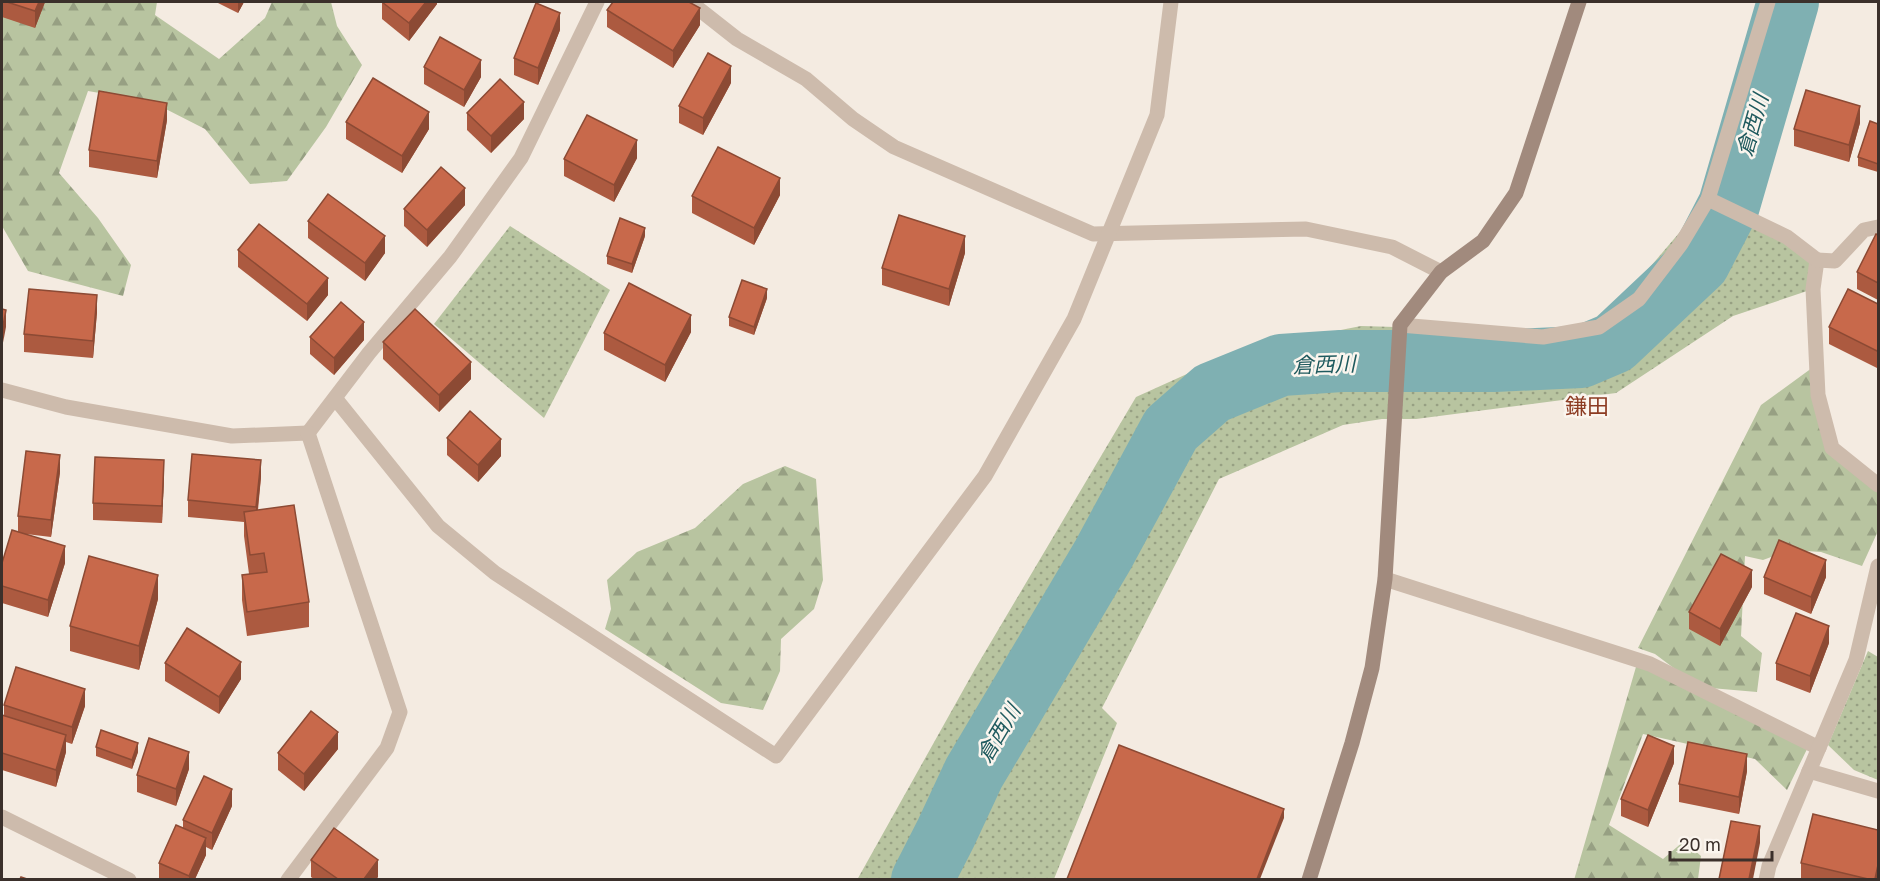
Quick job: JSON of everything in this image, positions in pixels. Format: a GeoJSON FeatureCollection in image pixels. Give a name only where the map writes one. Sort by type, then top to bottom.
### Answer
{"type":"FeatureCollection","features":[{"type":"Feature","properties":{"kind":"street"},"geometry":{"type":"LineString","coordinates":[[308,433],[369,353],[450,257],[522,158],[597,2]]}},
{"type":"Feature","properties":{"kind":"street"},"geometry":{"type":"LineString","coordinates":[[690,2],[737,39],[806,80],[853,119],[894,147],[1093,234],[1306,230],[1392,247],[1441,272]]}},
{"type":"Feature","properties":{"kind":"street"},"geometry":{"type":"LineString","coordinates":[[335,398],[438,526],[495,573],[776,756],[985,476],[1074,318],[1157,115],[1171,2]]}},
{"type":"Feature","properties":{"kind":"street"},"geometry":{"type":"LineString","coordinates":[[1309,879],[1352,743],[1372,668],[1385,579],[1400,324],[1441,272],[1483,241],[1516,193],[1579,2]]}},
{"type":"Feature","properties":{"kind":"street"},"geometry":{"type":"LineString","coordinates":[[1400,324],[1543,337],[1599,327],[1639,299],[1681,244],[1708,199],[1768,2]]}},
{"type":"Feature","properties":{"kind":"street"},"geometry":{"type":"LineString","coordinates":[[1708,199],[1787,237],[1817,260],[1835,261],[1864,230],[1878,226]]}},
{"type":"Feature","properties":{"kind":"street"},"geometry":{"type":"LineString","coordinates":[[1817,260],[1813,289],[1820,406],[1832,448],[1878,485]]}},
{"type":"Feature","properties":{"kind":"street"},"geometry":{"type":"LineString","coordinates":[[2,390],[66,407],[232,436],[308,433]]}},
{"type":"Feature","properties":{"kind":"street"},"geometry":{"type":"LineString","coordinates":[[288,879],[387,748],[400,712],[308,433]]}},
{"type":"Feature","properties":{"kind":"street"},"geometry":{"type":"LineString","coordinates":[[1766,879],[1769,866],[1856,660],[1878,566]]}},
{"type":"Feature","properties":{"kind":"street"},"geometry":{"type":"LineString","coordinates":[[1385,579],[1650,664],[1819,747]]}},
{"type":"Feature","properties":{"kind":"street"},"geometry":{"type":"LineString","coordinates":[[1809,771],[1878,791]]}},
{"type":"Feature","properties":{"kind":"street"},"geometry":{"type":"LineString","coordinates":[[2,817],[129,879]]}},
{"type":"Feature","properties":{"kind":"green space"},"geometry":{"type":"Polygon","coordinates":[[[2,2],[157,2],[155,15],[219,59],[265,18],[272,2],[331,2],[337,26],[362,65],[326,127],[287,181],[250,184],[205,129],[152,102],[88,91],[59,173],[98,218],[131,265],[123,296],[28,271],[2,226],[2,2]]]}},
{"type":"Feature","properties":{"kind":"green space"},"geometry":{"type":"Polygon","coordinates":[[[1708,199],[1817,260],[1813,289],[1733,316],[1616,393],[1416,419],[1382,419],[1343,425],[1219,479],[1102,708],[1117,723],[1054,879],[857,880],[975,669],[1136,397],[1240,350],[1361,326],[1570,332],[1599,327],[1708,199]]]}},
{"type":"Feature","properties":{"kind":"green space"},"geometry":{"type":"Polygon","coordinates":[[[510,226],[610,290],[544,418],[434,324],[510,226]]]}},
{"type":"Feature","properties":{"kind":"green space"},"geometry":{"type":"Polygon","coordinates":[[[1816,365],[1832,448],[1878,485],[1878,531],[1862,566],[1821,552],[1790,550],[1763,560],[1745,556],[1741,636],[1762,653],[1757,692],[1699,687],[1655,654],[1638,648],[1761,405],[1816,365]]]}},
{"type":"Feature","properties":{"kind":"green space"},"geometry":{"type":"Polygon","coordinates":[[[785,466],[816,479],[823,580],[814,609],[781,639],[780,671],[763,710],[721,703],[605,629],[611,609],[607,580],[637,552],[695,528],[743,484],[785,466]]]}},
{"type":"Feature","properties":{"kind":"green space"},"geometry":{"type":"Polygon","coordinates":[[[1868,651],[1878,657],[1878,780],[1854,770],[1828,745],[1868,651]]]}},
{"type":"Feature","properties":{"kind":"green space"},"geometry":{"type":"Polygon","coordinates":[[[1638,660],[1810,743],[1787,790],[1755,759],[1643,734],[1609,825],[1663,859],[1684,841],[1701,856],[1698,879],[1574,880],[1638,660]]]}},
{"type":"Feature","properties":{"kind":"building"},"geometry":{"type":"Polygon","coordinates":[[[7,2],[39,2],[35,11],[7,2]]]}},
{"type":"Feature","properties":{"kind":"building"},"geometry":{"type":"Polygon","coordinates":[[[382,2],[426,2],[409,23],[382,2]]]}},
{"type":"Feature","properties":{"kind":"building"},"geometry":{"type":"Polygon","coordinates":[[[613,2],[689,2],[700,8],[673,51],[607,10],[613,2]]]}},
{"type":"Feature","properties":{"kind":"building"},"geometry":{"type":"Polygon","coordinates":[[[536,3],[560,13],[538,68],[514,58],[536,3]]]}},
{"type":"Feature","properties":{"kind":"building"},"geometry":{"type":"Polygon","coordinates":[[[440,37],[481,60],[464,90],[424,67],[440,37]]]}},
{"type":"Feature","properties":{"kind":"building"},"geometry":{"type":"Polygon","coordinates":[[[708,53],[731,66],[703,118],[679,106],[708,53]]]}},
{"type":"Feature","properties":{"kind":"building"},"geometry":{"type":"Polygon","coordinates":[[[373,78],[429,112],[402,156],[346,122],[373,78]]]}},
{"type":"Feature","properties":{"kind":"building"},"geometry":{"type":"Polygon","coordinates":[[[500,79],[524,102],[491,136],[467,113],[500,79]]]}},
{"type":"Feature","properties":{"kind":"building"},"geometry":{"type":"Polygon","coordinates":[[[1806,90],[1860,106],[1849,145],[1794,129],[1806,90]]]}},
{"type":"Feature","properties":{"kind":"building"},"geometry":{"type":"Polygon","coordinates":[[[99,91],[167,103],[157,161],[89,150],[99,91]]]}},
{"type":"Feature","properties":{"kind":"building"},"geometry":{"type":"Polygon","coordinates":[[[587,115],[637,140],[614,185],[564,159],[587,115]]]}},
{"type":"Feature","properties":{"kind":"building"},"geometry":{"type":"Polygon","coordinates":[[[1870,121],[1878,124],[1878,164],[1858,157],[1870,121]]]}},
{"type":"Feature","properties":{"kind":"building"},"geometry":{"type":"Polygon","coordinates":[[[718,147],[780,178],[754,228],[692,196],[718,147]]]}},
{"type":"Feature","properties":{"kind":"building"},"geometry":{"type":"Polygon","coordinates":[[[441,167],[465,188],[427,230],[404,209],[441,167]]]}},
{"type":"Feature","properties":{"kind":"building"},"geometry":{"type":"Polygon","coordinates":[[[328,194],[385,236],[365,263],[308,221],[328,194]]]}},
{"type":"Feature","properties":{"kind":"building"},"geometry":{"type":"Polygon","coordinates":[[[899,215],[965,236],[949,289],[882,268],[899,215]]]}},
{"type":"Feature","properties":{"kind":"building"},"geometry":{"type":"Polygon","coordinates":[[[620,218],[645,228],[632,264],[607,256],[620,218]]]}},
{"type":"Feature","properties":{"kind":"building"},"geometry":{"type":"Polygon","coordinates":[[[259,224],[328,278],[307,304],[238,250],[259,224]]]}},
{"type":"Feature","properties":{"kind":"building"},"geometry":{"type":"Polygon","coordinates":[[[1876,234],[1878,235],[1878,283],[1857,272],[1876,234]]]}},
{"type":"Feature","properties":{"kind":"building"},"geometry":{"type":"Polygon","coordinates":[[[742,280],[767,289],[754,327],[729,317],[742,280]]]}},
{"type":"Feature","properties":{"kind":"building"},"geometry":{"type":"Polygon","coordinates":[[[629,283],[691,315],[665,365],[604,333],[629,283]]]}},
{"type":"Feature","properties":{"kind":"building"},"geometry":{"type":"Polygon","coordinates":[[[29,289],[97,295],[93,341],[24,334],[29,289]]]}},
{"type":"Feature","properties":{"kind":"building"},"geometry":{"type":"Polygon","coordinates":[[[1848,289],[1878,304],[1877,351],[1829,327],[1848,289]]]}},
{"type":"Feature","properties":{"kind":"building"},"geometry":{"type":"Polygon","coordinates":[[[341,302],[364,322],[334,358],[310,337],[341,302]]]}},
{"type":"Feature","properties":{"kind":"building"},"geometry":{"type":"Polygon","coordinates":[[[2,309],[6,310],[2,331],[2,309]]]}},
{"type":"Feature","properties":{"kind":"building"},"geometry":{"type":"Polygon","coordinates":[[[415,309],[471,362],[439,395],[383,342],[415,309]]]}},
{"type":"Feature","properties":{"kind":"building"},"geometry":{"type":"Polygon","coordinates":[[[470,411],[501,439],[478,465],[447,438],[470,411]]]}},
{"type":"Feature","properties":{"kind":"building"},"geometry":{"type":"Polygon","coordinates":[[[26,451],[60,455],[51,520],[18,516],[26,451]]]}},
{"type":"Feature","properties":{"kind":"building"},"geometry":{"type":"Polygon","coordinates":[[[192,454],[261,460],[256,507],[188,500],[192,454]]]}},
{"type":"Feature","properties":{"kind":"building"},"geometry":{"type":"Polygon","coordinates":[[[95,457],[164,460],[162,506],[93,503],[95,457]]]}},
{"type":"Feature","properties":{"kind":"building"},"geometry":{"type":"Polygon","coordinates":[[[294,505],[309,602],[247,612],[242,575],[267,572],[264,553],[250,555],[244,512],[294,505]]]}},
{"type":"Feature","properties":{"kind":"building"},"geometry":{"type":"Polygon","coordinates":[[[12,530],[65,546],[48,600],[2,586],[2,563],[12,530]]]}},
{"type":"Feature","properties":{"kind":"building"},"geometry":{"type":"Polygon","coordinates":[[[1779,540],[1826,560],[1811,597],[1764,577],[1779,540]]]}},
{"type":"Feature","properties":{"kind":"building"},"geometry":{"type":"Polygon","coordinates":[[[1721,554],[1752,570],[1720,629],[1689,612],[1721,554]]]}},
{"type":"Feature","properties":{"kind":"building"},"geometry":{"type":"Polygon","coordinates":[[[89,556],[158,575],[139,646],[70,626],[89,556]]]}},
{"type":"Feature","properties":{"kind":"building"},"geometry":{"type":"Polygon","coordinates":[[[1796,613],[1829,626],[1810,676],[1776,663],[1796,613]]]}},
{"type":"Feature","properties":{"kind":"building"},"geometry":{"type":"Polygon","coordinates":[[[187,628],[241,662],[219,697],[165,663],[187,628]]]}},
{"type":"Feature","properties":{"kind":"building"},"geometry":{"type":"Polygon","coordinates":[[[16,667],[85,689],[72,727],[4,705],[16,667]]]}},
{"type":"Feature","properties":{"kind":"building"},"geometry":{"type":"Polygon","coordinates":[[[311,711],[338,732],[304,774],[278,753],[311,711]]]}},
{"type":"Feature","properties":{"kind":"building"},"geometry":{"type":"Polygon","coordinates":[[[2,715],[66,735],[56,770],[2,753],[2,715]]]}},
{"type":"Feature","properties":{"kind":"building"},"geometry":{"type":"Polygon","coordinates":[[[101,730],[138,743],[132,760],[96,747],[101,730]]]}},
{"type":"Feature","properties":{"kind":"building"},"geometry":{"type":"Polygon","coordinates":[[[1648,735],[1674,746],[1648,810],[1621,799],[1648,735]]]}},
{"type":"Feature","properties":{"kind":"building"},"geometry":{"type":"Polygon","coordinates":[[[149,738],[189,752],[176,789],[137,775],[149,738]]]}},
{"type":"Feature","properties":{"kind":"building"},"geometry":{"type":"Polygon","coordinates":[[[1688,742],[1747,754],[1739,797],[1679,784],[1688,742]]]}},
{"type":"Feature","properties":{"kind":"building"},"geometry":{"type":"Polygon","coordinates":[[[1119,745],[1284,809],[1257,879],[1067,879],[1119,745]]]}},
{"type":"Feature","properties":{"kind":"building"},"geometry":{"type":"Polygon","coordinates":[[[204,776],[232,789],[212,833],[183,820],[204,776]]]}},
{"type":"Feature","properties":{"kind":"building"},"geometry":{"type":"Polygon","coordinates":[[[1813,814],[1878,830],[1878,865],[1875,879],[1801,863],[1813,814]]]}},
{"type":"Feature","properties":{"kind":"building"},"geometry":{"type":"Polygon","coordinates":[[[1731,821],[1760,826],[1749,879],[1719,879],[1731,821]]]}},
{"type":"Feature","properties":{"kind":"building"},"geometry":{"type":"Polygon","coordinates":[[[176,825],[206,838],[189,876],[159,863],[176,825]]]}},
{"type":"Feature","properties":{"kind":"building"},"geometry":{"type":"Polygon","coordinates":[[[334,828],[378,860],[364,879],[338,879],[311,860],[334,828]]]}},
{"type":"Feature","properties":{"kind":"waterway","name":"倉西川"},"geometry":{"type":"LineString","coordinates":[[922,880],[974,773],[1103,555],[1171,429],[1212,393],[1281,365],[1341,361],[1494,361],[1581,357],[1614,343],[1699,263],[1729,205],[1788,2]]}},
{"type":"Feature","properties":{"kind":"district","name":"鎌田"},"geometry":{"type":"Point","coordinates":[1587,405]}}]}
